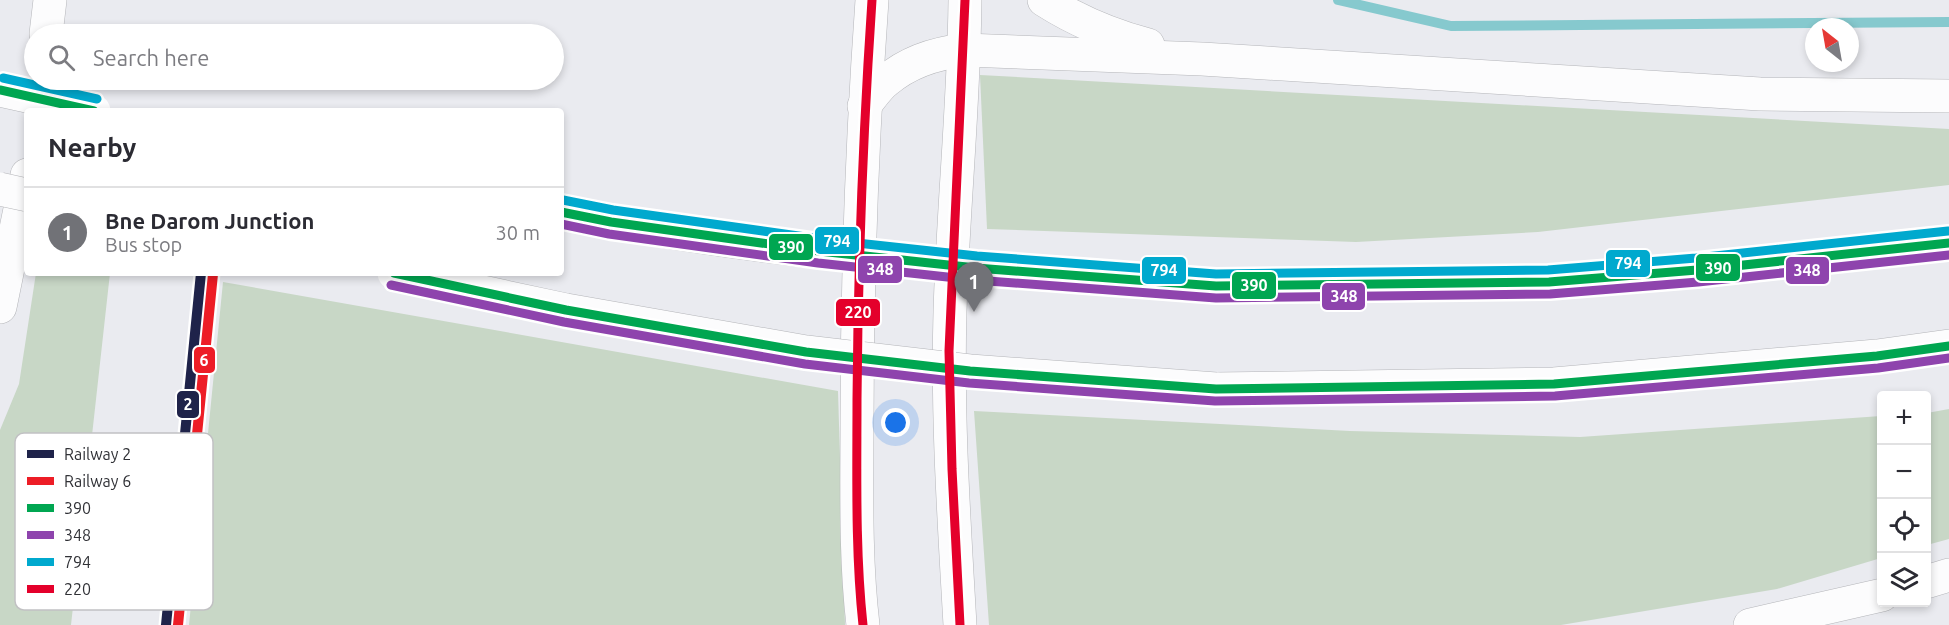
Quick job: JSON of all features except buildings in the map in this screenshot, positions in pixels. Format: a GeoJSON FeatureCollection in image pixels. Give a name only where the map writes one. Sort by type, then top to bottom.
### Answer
{"type":"FeatureCollection","features":[{"type":"Feature","properties":{"kind":"main road"},"geometry":{"type":"LineString","coordinates":[[47,24],[50,0]]}},
{"type":"Feature","properties":{"kind":"main road"},"geometry":{"type":"LineString","coordinates":[[863,625],[857,483],[857,312],[864,106],[872,0]]}},
{"type":"Feature","properties":{"kind":"main road"},"geometry":{"type":"LineString","coordinates":[[960,625],[951,469],[950,313],[965,0]]}},
{"type":"Feature","properties":{"kind":"main road"},"geometry":{"type":"LineString","coordinates":[[1044,0],[1073,19],[1120,38],[1202,59]]}},
{"type":"Feature","properties":{"kind":"main road"},"geometry":{"type":"LineString","coordinates":[[864,106],[885,81],[913,65],[938,53],[964,50],[1202,59],[1760,94],[1949,96]]}},
{"type":"Feature","properties":{"kind":"main road"},"geometry":{"type":"LineString","coordinates":[[0,90],[81,108]]}},
{"type":"Feature","properties":{"kind":"main road"},"geometry":{"type":"LineString","coordinates":[[37,108],[40,90]]}},
{"type":"Feature","properties":{"kind":"main road"},"geometry":{"type":"LineString","coordinates":[[0,189],[24,194]]}},
{"type":"Feature","properties":{"kind":"main road"},"geometry":{"type":"LineString","coordinates":[[0,307],[24,190]]}},
{"type":"Feature","properties":{"kind":"main road"},"geometry":{"type":"LineString","coordinates":[[564,213],[611,222],[819,251],[976,268],[1216,286],[1549,282],[1708,269],[1949,243]]}},
{"type":"Feature","properties":{"kind":"main road"},"geometry":{"type":"LineString","coordinates":[[408,276],[566,310],[806,352],[970,371],[1216,389],[1554,384],[1832,360],[1949,346]]}},
{"type":"Feature","properties":{"kind":"main road"},"geometry":{"type":"LineString","coordinates":[[1931,580],[1949,575]]}},
{"type":"Feature","properties":{"kind":"main road"},"geometry":{"type":"LineString","coordinates":[[1750,625],[1877,596]]}},
{"type":"Feature","properties":{"kind":"green space"},"geometry":{"type":"Polygon","coordinates":[[[980,75],[1949,129],[1949,185],[1538,232],[1356,242],[987,229],[980,75]]]}},
{"type":"Feature","properties":{"kind":"green space"},"geometry":{"type":"Polygon","coordinates":[[[36,276],[110,276],[92,433],[15,433],[15,610],[73,610],[71,625],[0,625],[0,430],[19,384],[36,276]]]}},
{"type":"Feature","properties":{"kind":"green space"},"geometry":{"type":"Polygon","coordinates":[[[223,282],[838,391],[845,625],[189,625],[190,610],[213,610],[213,433],[208,433],[223,282]]]}},
{"type":"Feature","properties":{"kind":"green space"},"geometry":{"type":"Polygon","coordinates":[[[1949,409],[1949,539],[1931,544],[1931,445],[1931,412],[1949,409]]]}},
{"type":"Feature","properties":{"kind":"green space"},"geometry":{"type":"Polygon","coordinates":[[[974,411],[1350,431],[1580,437],[1877,416],[1877,559],[1777,589],[1561,625],[989,625],[974,411]]]}},
{"type":"Feature","properties":{"kind":"waterway"},"geometry":{"type":"LineString","coordinates":[[1338,0],[1451,26],[1949,22]]}},
{"type":"Feature","properties":{"kind":"rail line","name":"2"},"geometry":{"type":"LineString","coordinates":[[185,433],[201,276]]}},
{"type":"Feature","properties":{"kind":"rail line","name":"6"},"geometry":{"type":"LineString","coordinates":[[197,433],[213,276]]}},
{"type":"Feature","properties":{"kind":"rail line","name":"2"},"geometry":{"type":"LineString","coordinates":[[166,625],[167,610]]}},
{"type":"Feature","properties":{"kind":"rail line","name":"6"},"geometry":{"type":"LineString","coordinates":[[178,625],[179,610]]}},
{"type":"Feature","properties":{"kind":"transit line","name":"220"},"geometry":{"type":"LineString","coordinates":[[863,625],[857,512],[858,349],[866,100],[872,0]]}},
{"type":"Feature","properties":{"kind":"transit line","name":"220"},"geometry":{"type":"LineString","coordinates":[[960,625],[949,351],[965,0]]}},
{"type":"Feature","properties":{"kind":"transit line","name":"794"},"geometry":{"type":"LineString","coordinates":[[3,78],[24,83]]}},
{"type":"Feature","properties":{"kind":"transit line","name":"390"},"geometry":{"type":"LineString","coordinates":[[0,90],[81,108]]}},
{"type":"Feature","properties":{"kind":"transit line","name":"794"},"geometry":{"type":"LineString","coordinates":[[57,90],[97,99]]}},
{"type":"Feature","properties":{"kind":"transit line","name":"794"},"geometry":{"type":"LineString","coordinates":[[564,200],[613,210],[820,239],[977,256],[1216,274],[1548,270],[1696,258],[1948,231]]}},
{"type":"Feature","properties":{"kind":"transit line","name":"390"},"geometry":{"type":"LineString","coordinates":[[564,213],[611,222],[819,251],[976,268],[1216,286],[1549,282],[1697,270],[1949,243]]}},
{"type":"Feature","properties":{"kind":"transit line","name":"348"},"geometry":{"type":"LineString","coordinates":[[564,225],[609,234],[818,263],[975,280],[1216,298],[1550,294],[1698,282],[1949,255]]}},
{"type":"Feature","properties":{"kind":"transit line","name":"390"},"geometry":{"type":"LineString","coordinates":[[408,276],[566,310],[806,352],[970,371],[1216,389],[1554,384],[1877,356],[1949,346]]}},
{"type":"Feature","properties":{"kind":"transit line","name":"348"},"geometry":{"type":"LineString","coordinates":[[391,285],[564,322],[805,364],[969,383],[1215,401],[1555,396],[1878,368],[1949,358]]}},
{"type":"Feature","properties":{"kind":"place","name":"Bne Darom Junction"},"geometry":{"type":"Point","coordinates":[974,312]}}]}
